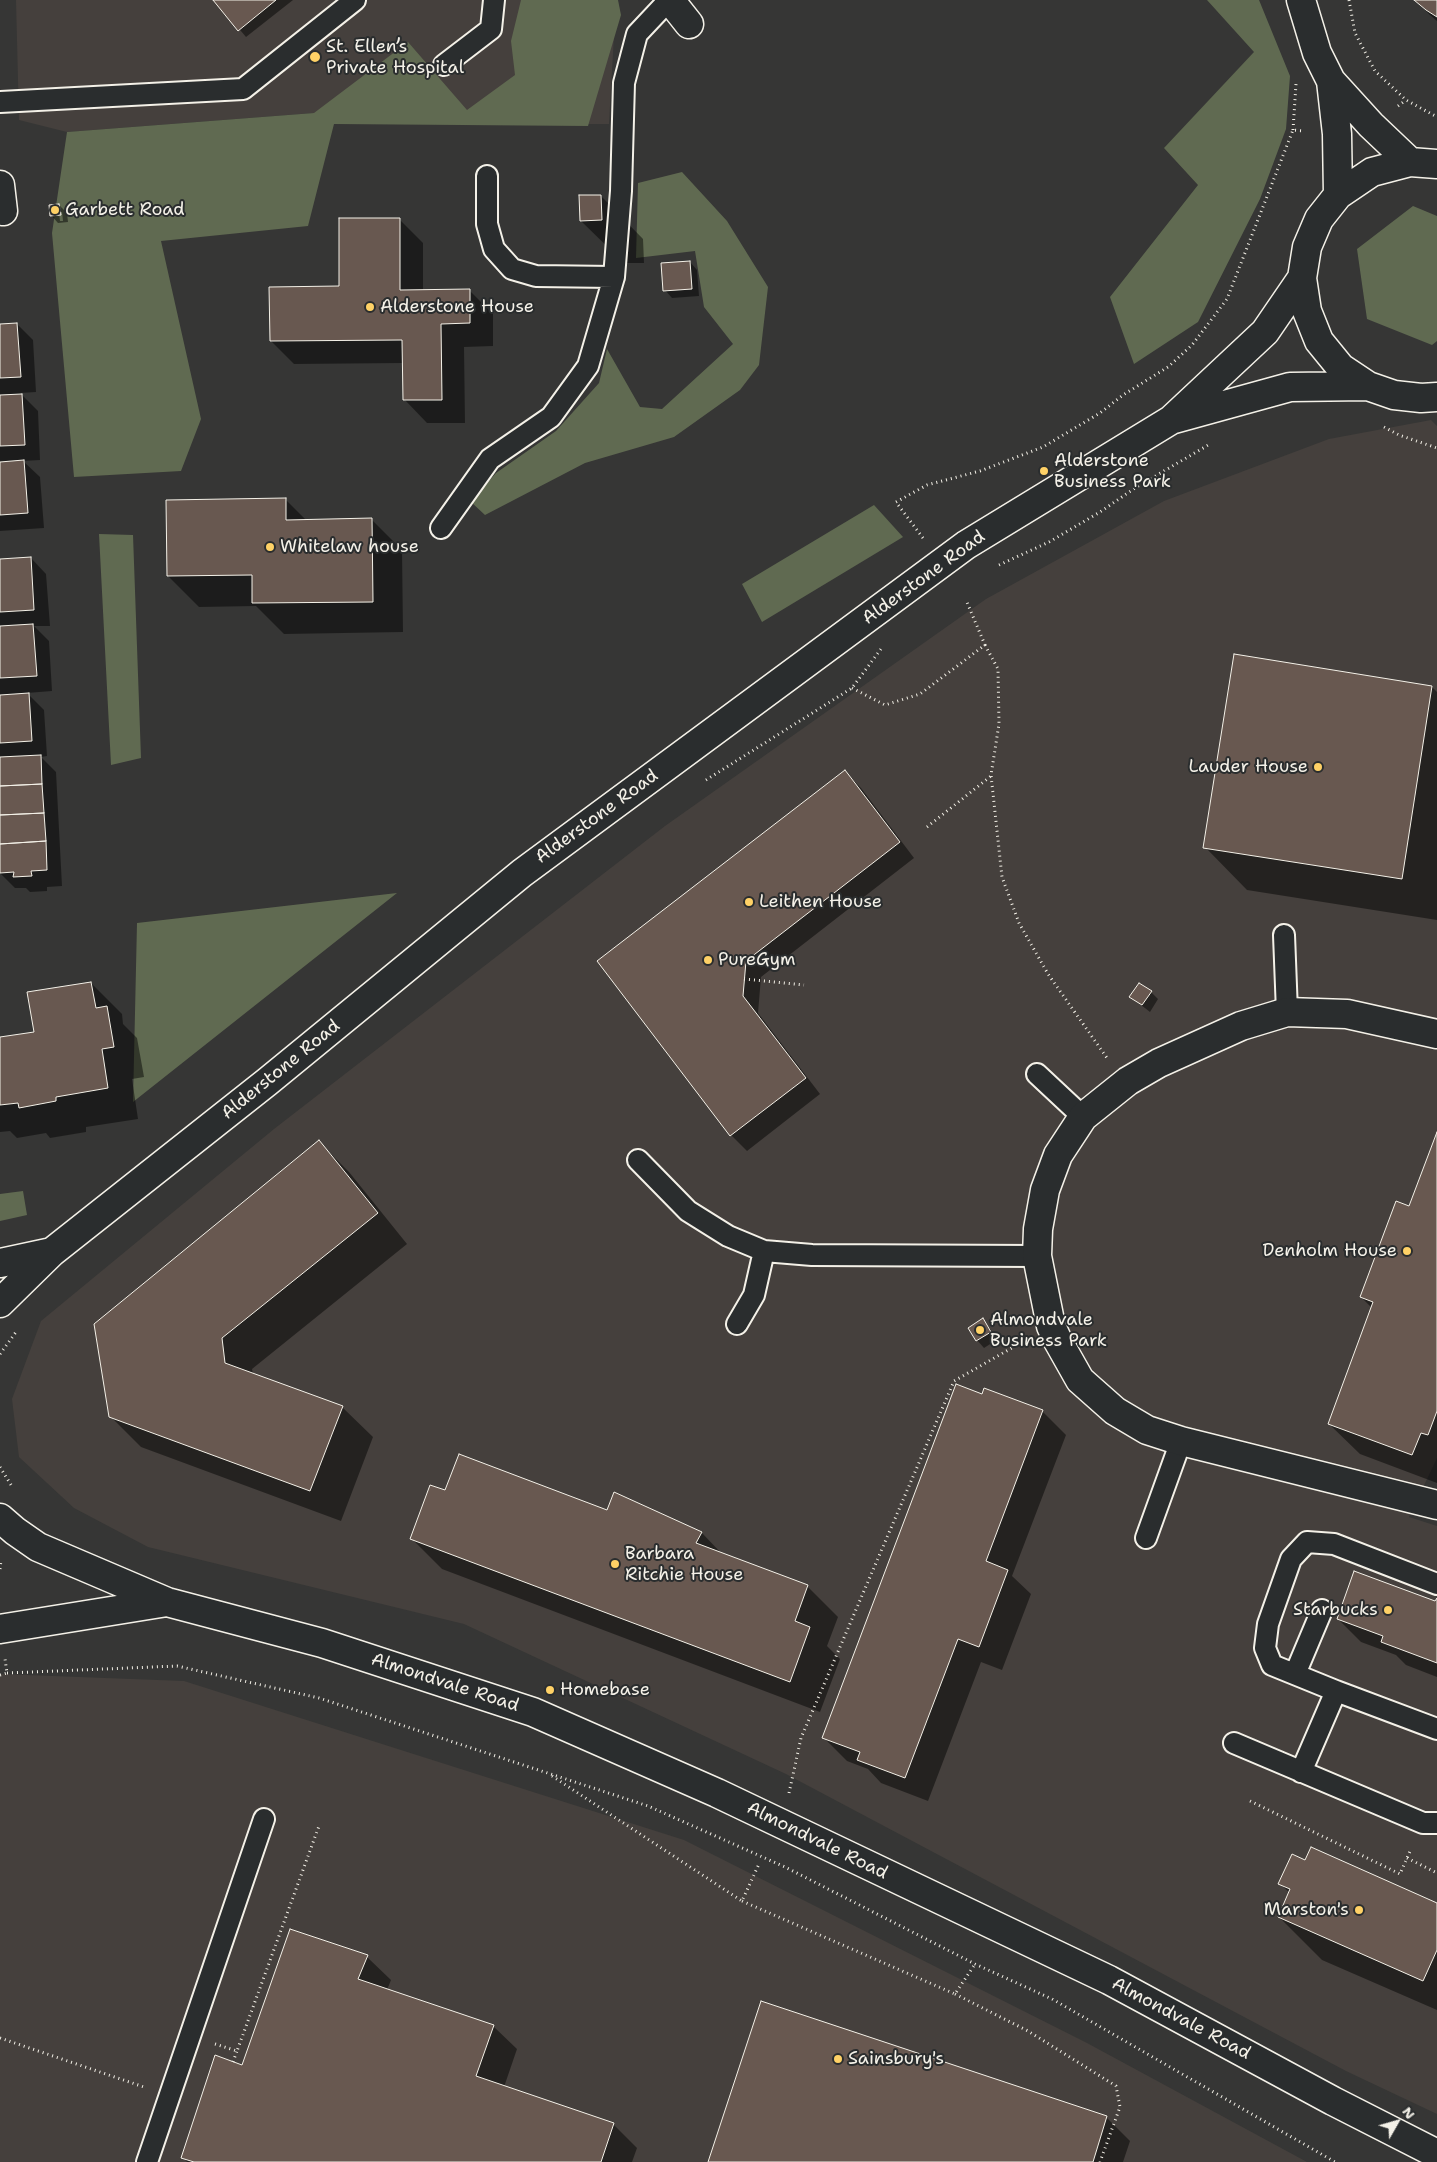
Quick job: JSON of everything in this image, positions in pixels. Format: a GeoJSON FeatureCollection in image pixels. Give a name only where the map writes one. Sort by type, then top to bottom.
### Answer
{"type":"FeatureCollection","features":[{"type":"Feature","properties":{"kind":"street"},"geometry":{"type":"LineString","coordinates":[[669,0],[689,24]]}},
{"type":"Feature","properties":{"kind":"street"},"geometry":{"type":"LineString","coordinates":[[1301,0],[1317,53],[1331,81],[1371,125],[1410,162]]}},
{"type":"Feature","properties":{"kind":"street"},"geometry":{"type":"LineString","coordinates":[[1331,81],[1337,134],[1338,195]]}},
{"type":"Feature","properties":{"kind":"street"},"geometry":{"type":"LineString","coordinates":[[1437,164],[1410,162],[1372,172],[1338,195],[1319,219],[1307,247],[1302,278],[1307,311],[1320,341],[1341,368],[1368,386],[1394,395],[1422,398],[1437,396]]}},
{"type":"Feature","properties":{"kind":"street"},"geometry":{"type":"LineString","coordinates":[[0,185],[3,211]]}},
{"type":"Feature","properties":{"kind":"street","name":"Alderstone Road"},"geometry":{"type":"LineString","coordinates":[[0,1303],[52,1252],[267,1082],[538,861],[966,544],[1171,420],[1265,332],[1302,278]]}},
{"type":"Feature","properties":{"kind":"street","name":"Alderstone Road"},"geometry":{"type":"LineString","coordinates":[[1171,420],[1290,387],[1368,386]]}},
{"type":"Feature","properties":{"kind":"street"},"geometry":{"type":"LineString","coordinates":[[1437,1034],[1347,1014],[1287,1012],[1242,1026],[1159,1063],[1128,1081],[1083,1117],[1058,1154],[1044,1190],[1038,1230],[1037,1256],[1051,1326],[1080,1380],[1115,1411],[1148,1430],[1181,1441],[1437,1505]]}},
{"type":"Feature","properties":{"kind":"street","name":"Alderstone Road"},"geometry":{"type":"LineString","coordinates":[[0,1263],[52,1252]]}},
{"type":"Feature","properties":{"kind":"street","name":"Almondvale Road"},"geometry":{"type":"LineString","coordinates":[[0,1518],[15,1531],[38,1546],[168,1602],[322,1642],[533,1712],[717,1793],[1109,1980],[1333,2101],[1437,2154]]}},
{"type":"Feature","properties":{"kind":"street","name":"Almondvale Road"},"geometry":{"type":"LineString","coordinates":[[0,1629],[168,1602]]}},
{"type":"Feature","properties":{"kind":"lane"},"geometry":{"type":"LineString","coordinates":[[0,102],[243,89],[355,0]]}},
{"type":"Feature","properties":{"kind":"lane"},"geometry":{"type":"LineString","coordinates":[[444,65],[491,30],[494,0]]}},
{"type":"Feature","properties":{"kind":"lane"},"geometry":{"type":"LineString","coordinates":[[441,528],[490,459],[551,417],[588,366],[614,277],[622,191],[624,83],[637,34],[669,0]]}},
{"type":"Feature","properties":{"kind":"lane"},"geometry":{"type":"LineString","coordinates":[[487,176],[487,224],[494,249],[512,269],[536,276],[614,277]]}},
{"type":"Feature","properties":{"kind":"lane"},"geometry":{"type":"LineString","coordinates":[[1284,935],[1287,1012]]}},
{"type":"Feature","properties":{"kind":"lane"},"geometry":{"type":"LineString","coordinates":[[1037,1074],[1083,1117]]}},
{"type":"Feature","properties":{"kind":"lane"},"geometry":{"type":"LineString","coordinates":[[638,1160],[688,1211],[728,1236],[764,1251],[812,1255],[1037,1256]]}},
{"type":"Feature","properties":{"kind":"lane"},"geometry":{"type":"LineString","coordinates":[[738,1324],[754,1296],[764,1251]]}},
{"type":"Feature","properties":{"kind":"lane"},"geometry":{"type":"LineString","coordinates":[[1146,1538],[1181,1441]]}},
{"type":"Feature","properties":{"kind":"lane"},"geometry":{"type":"LineString","coordinates":[[1437,1584],[1334,1544],[1307,1542],[1291,1559],[1268,1624],[1266,1648],[1272,1665],[1437,1730]]}},
{"type":"Feature","properties":{"kind":"lane"},"geometry":{"type":"LineString","coordinates":[[1295,1674],[1322,1610]]}},
{"type":"Feature","properties":{"kind":"lane"},"geometry":{"type":"LineString","coordinates":[[1301,1772],[1336,1691]]}},
{"type":"Feature","properties":{"kind":"lane"},"geometry":{"type":"LineString","coordinates":[[1234,1743],[1301,1772],[1430,1823]]}},
{"type":"Feature","properties":{"kind":"lane"},"geometry":{"type":"LineString","coordinates":[[147,2162],[264,1818]]}},
{"type":"Feature","properties":{"kind":"path"},"geometry":{"type":"LineString","coordinates":[[1349,0],[1355,33],[1375,71],[1406,100],[1437,117]]}},
{"type":"Feature","properties":{"kind":"path"},"geometry":{"type":"LineString","coordinates":[[1371,125],[1406,100]]}},
{"type":"Feature","properties":{"kind":"path"},"geometry":{"type":"LineString","coordinates":[[923,538],[896,502],[928,485],[980,471],[1043,447],[1100,413],[1123,395],[1168,367],[1192,345],[1227,299],[1294,130],[1337,134]]}},
{"type":"Feature","properties":{"kind":"path"},"geometry":{"type":"LineString","coordinates":[[1382,426],[1399,435],[1437,448]]}},
{"type":"Feature","properties":{"kind":"path"},"geometry":{"type":"LineString","coordinates":[[992,568],[1057,537],[1214,442]]}},
{"type":"Feature","properties":{"kind":"path"},"geometry":{"type":"LineString","coordinates":[[966,600],[998,670],[999,724],[991,775],[1002,877],[1019,923],[1048,974],[1103,1053],[1128,1081]]}},
{"type":"Feature","properties":{"kind":"path"},"geometry":{"type":"LineString","coordinates":[[852,688],[885,705],[920,694],[985,645]]}},
{"type":"Feature","properties":{"kind":"path"},"geometry":{"type":"LineString","coordinates":[[702,783],[852,688],[883,646]]}},
{"type":"Feature","properties":{"kind":"path"},"geometry":{"type":"LineString","coordinates":[[927,827],[991,775]]}},
{"type":"Feature","properties":{"kind":"path"},"geometry":{"type":"LineString","coordinates":[[744,979],[804,986]]}},
{"type":"Feature","properties":{"kind":"path"},"geometry":{"type":"LineString","coordinates":[[790,1793],[802,1738],[954,1381],[1051,1326]]}},
{"type":"Feature","properties":{"kind":"path"},"geometry":{"type":"LineString","coordinates":[[0,1354],[18,1329]]}},
{"type":"Feature","properties":{"kind":"path"},"geometry":{"type":"LineString","coordinates":[[7,1673],[177,1666],[320,1698],[648,1806],[760,1856],[975,1964],[1052,1999],[1335,2162]]}},
{"type":"Feature","properties":{"kind":"path"},"geometry":{"type":"LineString","coordinates":[[547,1772],[742,1901],[954,1994],[1028,2031],[1116,2086],[1120,2107],[1100,2162]]}},
{"type":"Feature","properties":{"kind":"path"},"geometry":{"type":"LineString","coordinates":[[1250,1801],[1400,1874],[1407,1858],[1430,1823]]}},
{"type":"Feature","properties":{"kind":"path"},"geometry":{"type":"LineString","coordinates":[[233,2062],[318,1826]]}},
{"type":"Feature","properties":{"kind":"path"},"geometry":{"type":"LineString","coordinates":[[1407,1858],[1437,1873]]}},
{"type":"Feature","properties":{"kind":"path"},"geometry":{"type":"LineString","coordinates":[[742,1901],[759,1864]]}},
{"type":"Feature","properties":{"kind":"path"},"geometry":{"type":"LineString","coordinates":[[954,1994],[975,1964]]}},
{"type":"Feature","properties":{"kind":"path"},"geometry":{"type":"LineString","coordinates":[[0,2038],[169,2095]]}},
{"type":"Feature","properties":{"kind":"path"},"geometry":{"type":"LineString","coordinates":[[211,2053],[214,2044],[237,2051]]}},
{"type":"Feature","properties":{"kind":"shaded area","name":"St. Ellen’s Private Hospital"},"geometry":{"type":"Polygon","coordinates":[[[16,0],[616,0],[609,124],[334,124],[314,113],[67,132],[19,120],[16,0]]]}},
{"type":"Feature","properties":{"kind":"shaded area"},"geometry":{"type":"Polygon","coordinates":[[[1431,420],[1437,426],[1437,1458],[1409,1517],[1437,1526],[1437,2114],[1346,2071],[786,1774],[464,1624],[148,1547],[74,1508],[19,1457],[12,1399],[41,1321],[274,1129],[665,826],[986,599],[1164,501],[1329,439],[1431,420]]]}},
{"type":"Feature","properties":{"kind":"shaded area"},"geometry":{"type":"Polygon","coordinates":[[[0,1674],[184,1681],[684,1840],[1087,2043],[1307,2162],[0,2162],[0,1674]]]}},
{"type":"Feature","properties":{"kind":"green space"},"geometry":{"type":"Polygon","coordinates":[[[521,0],[618,0],[621,15],[588,126],[334,124],[308,226],[161,241],[201,419],[181,471],[74,477],[52,233],[67,132],[314,113],[408,42],[467,110],[515,75],[511,41],[521,0]]]}},
{"type":"Feature","properties":{"kind":"green space"},"geometry":{"type":"Polygon","coordinates":[[[1207,0],[1259,0],[1290,76],[1286,129],[1260,199],[1198,322],[1134,364],[1110,297],[1198,185],[1164,148],[1254,52],[1207,0]]]}},
{"type":"Feature","properties":{"kind":"green space"},"geometry":{"type":"Polygon","coordinates":[[[682,172],[727,221],[768,287],[759,365],[740,390],[674,437],[585,463],[485,515],[471,502],[496,473],[556,431],[599,383],[607,349],[640,407],[662,409],[733,344],[704,307],[695,251],[636,258],[638,183],[682,172]]]}},
{"type":"Feature","properties":{"kind":"green space"},"geometry":{"type":"Polygon","coordinates":[[[1413,206],[1437,216],[1437,341],[1432,345],[1367,319],[1357,249],[1413,206]]]}},
{"type":"Feature","properties":{"kind":"green space"},"geometry":{"type":"Polygon","coordinates":[[[874,505],[903,537],[762,622],[742,584],[874,505]]]}},
{"type":"Feature","properties":{"kind":"green space"},"geometry":{"type":"Polygon","coordinates":[[[99,534],[133,535],[141,758],[111,765],[99,534]]]}},
{"type":"Feature","properties":{"kind":"green space"},"geometry":{"type":"Polygon","coordinates":[[[397,893],[133,1102],[137,923],[397,893]]]}},
{"type":"Feature","properties":{"kind":"green space"},"geometry":{"type":"Polygon","coordinates":[[[23,1191],[27,1215],[0,1221],[0,1194],[23,1191]]]}},
{"type":"Feature","properties":{"kind":"building"},"geometry":{"type":"Polygon","coordinates":[[[213,0],[276,0],[238,31],[213,0]]]}},
{"type":"Feature","properties":{"kind":"building"},"geometry":{"type":"Polygon","coordinates":[[[1414,0],[1437,0],[1437,17],[1426,10],[1414,0]]]}},
{"type":"Feature","properties":{"kind":"building"},"geometry":{"type":"Polygon","coordinates":[[[579,195],[601,195],[602,220],[580,221],[579,195]]]}},
{"type":"Feature","properties":{"kind":"building","name":"Garbett Road"},"geometry":{"type":"Polygon","coordinates":[[[59,204],[61,215],[50,216],[49,205],[59,204]]]}},
{"type":"Feature","properties":{"kind":"building","name":"Alderstone House"},"geometry":{"type":"Polygon","coordinates":[[[339,218],[400,218],[400,290],[470,289],[470,323],[441,324],[442,400],[403,400],[402,340],[270,341],[269,287],[339,286],[339,218]]]}},
{"type":"Feature","properties":{"kind":"building"},"geometry":{"type":"Polygon","coordinates":[[[690,261],[692,289],[663,291],[661,263],[690,261]]]}},
{"type":"Feature","properties":{"kind":"building"},"geometry":{"type":"Polygon","coordinates":[[[17,323],[21,377],[0,378],[0,324],[17,323]]]}},
{"type":"Feature","properties":{"kind":"building"},"geometry":{"type":"Polygon","coordinates":[[[22,394],[25,445],[0,446],[0,395],[22,394]]]}},
{"type":"Feature","properties":{"kind":"building"},"geometry":{"type":"Polygon","coordinates":[[[24,460],[28,513],[0,515],[0,462],[24,460]]]}},
{"type":"Feature","properties":{"kind":"building","name":"Whitelaw house"},"geometry":{"type":"Polygon","coordinates":[[[286,498],[286,520],[372,518],[373,602],[252,603],[252,575],[167,576],[166,500],[286,498]]]}},
{"type":"Feature","properties":{"kind":"building"},"geometry":{"type":"Polygon","coordinates":[[[31,557],[34,610],[0,612],[0,559],[31,557]]]}},
{"type":"Feature","properties":{"kind":"building"},"geometry":{"type":"Polygon","coordinates":[[[33,624],[37,676],[0,678],[0,626],[33,624]]]}},
{"type":"Feature","properties":{"kind":"building","name":"Lauder House"},"geometry":{"type":"Polygon","coordinates":[[[1234,654],[1432,686],[1402,879],[1203,848],[1234,654]]]}},
{"type":"Feature","properties":{"kind":"building"},"geometry":{"type":"Polygon","coordinates":[[[29,693],[32,741],[0,743],[0,695],[29,693]]]}},
{"type":"Feature","properties":{"kind":"building"},"geometry":{"type":"Polygon","coordinates":[[[41,755],[42,784],[0,786],[0,757],[41,755]]]}},
{"type":"Feature","properties":{"kind":"building","name":"Leithen House"},"geometry":{"type":"Polygon","coordinates":[[[845,770],[900,842],[746,961],[743,996],[806,1078],[730,1136],[597,961],[845,770]]]}},
{"type":"Feature","properties":{"kind":"building"},"geometry":{"type":"Polygon","coordinates":[[[42,784],[44,813],[0,815],[0,786],[42,784]]]}},
{"type":"Feature","properties":{"kind":"building"},"geometry":{"type":"Polygon","coordinates":[[[44,813],[46,841],[0,844],[0,815],[44,813]]]}},
{"type":"Feature","properties":{"kind":"building"},"geometry":{"type":"Polygon","coordinates":[[[46,841],[47,870],[31,871],[32,876],[13,877],[14,872],[0,873],[0,844],[46,841]]]}},
{"type":"Feature","properties":{"kind":"building"},"geometry":{"type":"Polygon","coordinates":[[[91,982],[96,1008],[107,1006],[114,1047],[102,1049],[108,1088],[56,1097],[56,1101],[19,1108],[18,1103],[0,1105],[0,1037],[34,1032],[27,992],[91,982]]]}},
{"type":"Feature","properties":{"kind":"building"},"geometry":{"type":"Polygon","coordinates":[[[1139,983],[1152,991],[1142,1005],[1129,997],[1139,983]]]}},
{"type":"Feature","properties":{"kind":"building","name":"Denholm House"},"geometry":{"type":"Polygon","coordinates":[[[1437,1132],[1437,1411],[1428,1435],[1421,1433],[1412,1455],[1328,1424],[1373,1302],[1360,1297],[1396,1201],[1409,1206],[1437,1132]]]}},
{"type":"Feature","properties":{"kind":"building"},"geometry":{"type":"Polygon","coordinates":[[[319,1140],[378,1213],[222,1338],[225,1363],[343,1406],[310,1491],[109,1417],[94,1324],[319,1140]]]}},
{"type":"Feature","properties":{"kind":"building","name":"Almondvale Business Park"},"geometry":{"type":"Polygon","coordinates":[[[983,1318],[991,1332],[976,1341],[968,1328],[983,1318]]]}},
{"type":"Feature","properties":{"kind":"building"},"geometry":{"type":"Polygon","coordinates":[[[956,1384],[982,1394],[984,1388],[1043,1410],[986,1561],[1008,1570],[979,1647],[958,1639],[905,1778],[857,1760],[860,1752],[822,1738],[956,1384]]]}},
{"type":"Feature","properties":{"kind":"building","name":"Barbara Ritchie House"},"geometry":{"type":"Polygon","coordinates":[[[459,1454],[607,1510],[614,1492],[702,1532],[696,1543],[808,1585],[795,1621],[810,1627],[790,1682],[410,1539],[430,1485],[445,1490],[459,1454]]]}},
{"type":"Feature","properties":{"kind":"building","name":"Starbucks"},"geometry":{"type":"Polygon","coordinates":[[[1354,1571],[1435,1601],[1437,1598],[1437,1663],[1381,1642],[1383,1636],[1337,1619],[1354,1571]]]}},
{"type":"Feature","properties":{"kind":"building","name":"Marston's"},"geometry":{"type":"Polygon","coordinates":[[[1311,1847],[1437,1903],[1437,1950],[1423,1981],[1278,1917],[1290,1889],[1278,1884],[1292,1854],[1305,1860],[1311,1847]]]}},
{"type":"Feature","properties":{"kind":"building"},"geometry":{"type":"Polygon","coordinates":[[[290,1929],[368,1955],[358,1979],[494,2025],[476,2076],[614,2123],[601,2162],[194,2162],[181,2158],[215,2055],[242,2065],[290,1929]]]}},
{"type":"Feature","properties":{"kind":"building","name":"Sainsbury's"},"geometry":{"type":"Polygon","coordinates":[[[761,2001],[1107,2116],[1093,2162],[708,2162],[761,2001]]]}},
{"type":"Feature","properties":{"kind":"place","name":"St. Ellen’s Private Hospital"},"geometry":{"type":"Point","coordinates":[315,57]}},
{"type":"Feature","properties":{"kind":"place","name":"Garbett Road"},"geometry":{"type":"Point","coordinates":[55,210]}},
{"type":"Feature","properties":{"kind":"place","name":"Alderstone House"},"geometry":{"type":"Point","coordinates":[370,307]}},
{"type":"Feature","properties":{"kind":"place","name":"Alderstone Business Park"},"geometry":{"type":"Point","coordinates":[1044,471]}},
{"type":"Feature","properties":{"kind":"place","name":"Whitelaw house"},"geometry":{"type":"Point","coordinates":[270,547]}},
{"type":"Feature","properties":{"kind":"place","name":"Lauder House"},"geometry":{"type":"Point","coordinates":[1318,767]}},
{"type":"Feature","properties":{"kind":"place","name":"Leithen House"},"geometry":{"type":"Point","coordinates":[749,902]}},
{"type":"Feature","properties":{"kind":"place","name":"PureGym"},"geometry":{"type":"Point","coordinates":[708,960]}},
{"type":"Feature","properties":{"kind":"place","name":"Denholm House"},"geometry":{"type":"Point","coordinates":[1407,1251]}},
{"type":"Feature","properties":{"kind":"place","name":"Almondvale Business Park"},"geometry":{"type":"Point","coordinates":[980,1330]}},
{"type":"Feature","properties":{"kind":"place","name":"Barbara Ritchie House"},"geometry":{"type":"Point","coordinates":[615,1564]}},
{"type":"Feature","properties":{"kind":"place","name":"Starbucks"},"geometry":{"type":"Point","coordinates":[1388,1610]}},
{"type":"Feature","properties":{"kind":"place","name":"Homebase"},"geometry":{"type":"Point","coordinates":[550,1690]}},
{"type":"Feature","properties":{"kind":"place","name":"Marston's"},"geometry":{"type":"Point","coordinates":[1359,1910]}},
{"type":"Feature","properties":{"kind":"place","name":"Sainsbury's"},"geometry":{"type":"Point","coordinates":[838,2059]}}]}
